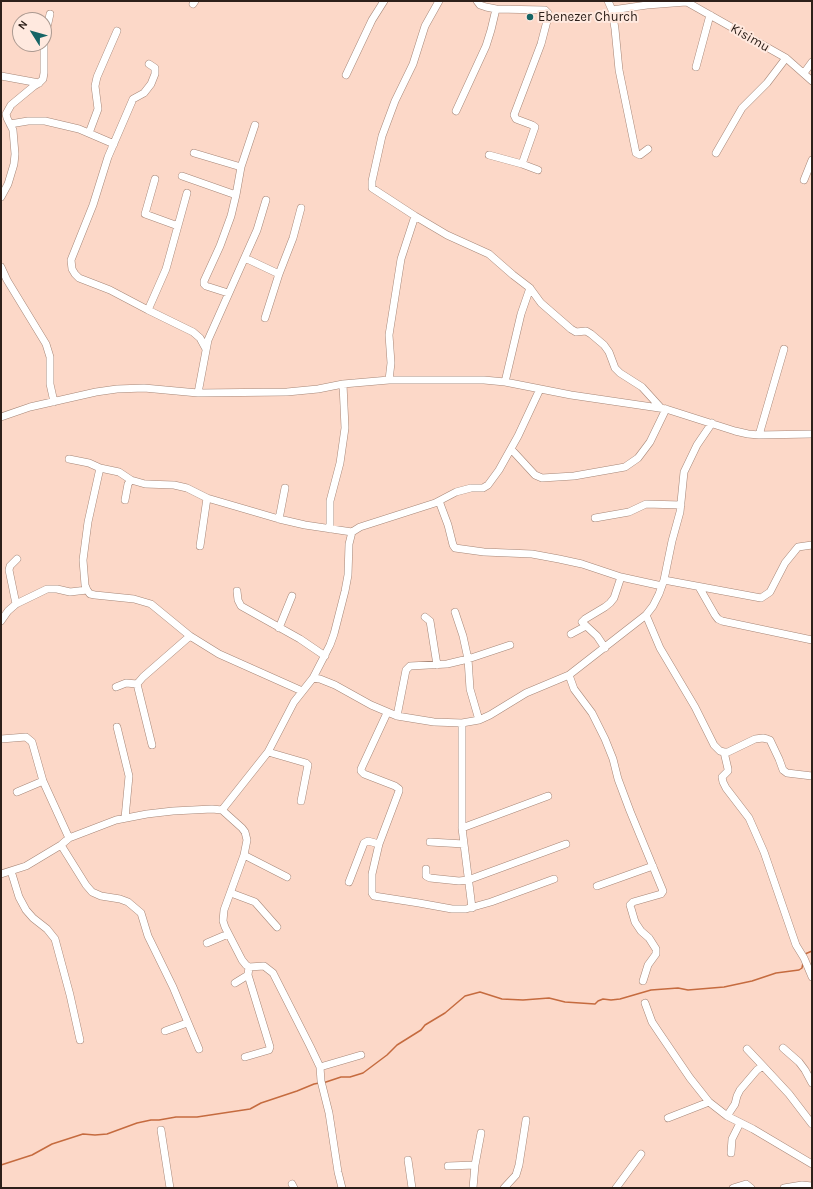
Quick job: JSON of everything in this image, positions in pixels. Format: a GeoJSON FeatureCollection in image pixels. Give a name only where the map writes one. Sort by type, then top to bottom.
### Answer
{"type":"FeatureCollection","features":[{"type":"Feature","properties":{"kind":"street"},"geometry":{"type":"LineString","coordinates":[[346,74],[372,20],[384,1]]}},
{"type":"Feature","properties":{"kind":"street"},"geometry":{"type":"LineString","coordinates":[[439,1],[423,30],[413,64],[395,101],[382,136],[371,184],[372,188],[447,235],[489,254],[530,288],[541,303],[570,329],[576,332],[588,332],[604,345],[609,352],[615,368],[620,373],[642,387],[664,408]]}},
{"type":"Feature","properties":{"kind":"street"},"geometry":{"type":"LineString","coordinates":[[477,1],[480,5],[496,9],[545,10],[548,13],[541,44],[514,115],[516,119],[535,127],[522,164]]}},
{"type":"Feature","properties":{"kind":"street"},"geometry":{"type":"LineString","coordinates":[[608,1],[612,10],[619,70],[636,152],[640,156],[648,149]]}},
{"type":"Feature","properties":{"kind":"street"},"geometry":{"type":"LineString","coordinates":[[612,10],[686,1]]}},
{"type":"Feature","properties":{"kind":"street","name":"Kisimu"},"geometry":{"type":"LineString","coordinates":[[686,1],[786,58],[812,81]]}},
{"type":"Feature","properties":{"kind":"street"},"geometry":{"type":"LineString","coordinates":[[456,111],[486,46],[496,9]]}},
{"type":"Feature","properties":{"kind":"street"},"geometry":{"type":"LineString","coordinates":[[696,67],[710,15]]}},
{"type":"Feature","properties":{"kind":"street"},"geometry":{"type":"LineString","coordinates":[[90,133],[98,109],[95,86],[97,77],[117,31]]}},
{"type":"Feature","properties":{"kind":"street"},"geometry":{"type":"LineString","coordinates":[[1,197],[8,184],[14,164],[15,154],[13,130],[6,114],[9,107],[39,83],[44,74],[44,52]]}},
{"type":"Feature","properties":{"kind":"street"},"geometry":{"type":"LineString","coordinates":[[716,153],[742,108],[767,83],[786,58]]}},
{"type":"Feature","properties":{"kind":"street"},"geometry":{"type":"LineString","coordinates":[[804,73],[812,62]]}},
{"type":"Feature","properties":{"kind":"street"},"geometry":{"type":"LineString","coordinates":[[149,64],[155,68],[155,74],[151,84],[144,93],[133,99],[114,144],[93,205],[71,260],[72,269],[79,278],[110,290],[193,332],[200,338],[206,349]]}},
{"type":"Feature","properties":{"kind":"street"},"geometry":{"type":"LineString","coordinates":[[1,76],[39,83]]}},
{"type":"Feature","properties":{"kind":"street"},"geometry":{"type":"LineString","coordinates":[[10,124],[28,121],[45,121],[79,129],[114,144]]}},
{"type":"Feature","properties":{"kind":"street"},"geometry":{"type":"LineString","coordinates":[[228,292],[206,286],[204,281],[220,246],[231,216],[241,167],[255,125]]}},
{"type":"Feature","properties":{"kind":"street"},"geometry":{"type":"LineString","coordinates":[[194,153],[241,167]]}},
{"type":"Feature","properties":{"kind":"street"},"geometry":{"type":"LineString","coordinates":[[489,154],[538,170]]}},
{"type":"Feature","properties":{"kind":"street"},"geometry":{"type":"LineString","coordinates":[[804,180],[812,160]]}},
{"type":"Feature","properties":{"kind":"street"},"geometry":{"type":"LineString","coordinates":[[182,176],[236,195]]}},
{"type":"Feature","properties":{"kind":"street"},"geometry":{"type":"LineString","coordinates":[[155,179],[144,214],[178,226]]}},
{"type":"Feature","properties":{"kind":"street"},"geometry":{"type":"LineString","coordinates":[[148,310],[166,269],[188,193]]}},
{"type":"Feature","properties":{"kind":"street"},"geometry":{"type":"LineString","coordinates":[[198,392],[208,340],[228,292],[257,230],[266,200]]}},
{"type":"Feature","properties":{"kind":"street"},"geometry":{"type":"LineString","coordinates":[[265,318],[279,274],[293,238],[301,208]]}},
{"type":"Feature","properties":{"kind":"street"},"geometry":{"type":"LineString","coordinates":[[389,380],[391,363],[389,335],[401,259],[415,216]]}},
{"type":"Feature","properties":{"kind":"street"},"geometry":{"type":"LineString","coordinates":[[245,258],[279,274]]}},
{"type":"Feature","properties":{"kind":"street"},"geometry":{"type":"LineString","coordinates":[[1,267],[7,280],[46,344],[50,357],[50,384],[54,402]]}},
{"type":"Feature","properties":{"kind":"street"},"geometry":{"type":"LineString","coordinates":[[505,382],[530,288]]}},
{"type":"Feature","properties":{"kind":"street"},"geometry":{"type":"LineString","coordinates":[[759,435],[784,349]]}},
{"type":"Feature","properties":{"kind":"street"},"geometry":{"type":"LineString","coordinates":[[1,417],[30,407],[96,392],[117,389],[144,388],[198,392],[287,392],[318,389],[343,384],[389,380],[484,380],[505,382],[570,395],[664,408],[712,422],[735,431],[759,435],[812,434]]}},
{"type":"Feature","properties":{"kind":"street"},"geometry":{"type":"LineString","coordinates":[[330,529],[330,501],[340,463],[344,440],[345,428],[343,384]]}},
{"type":"Feature","properties":{"kind":"street"},"geometry":{"type":"LineString","coordinates":[[69,458],[89,463],[100,468],[119,472],[131,480],[146,484],[181,486],[207,498],[279,519],[352,532],[360,527],[439,501],[456,492],[471,488],[483,488],[488,485],[511,449],[540,389]]}},
{"type":"Feature","properties":{"kind":"street"},"geometry":{"type":"LineString","coordinates":[[511,449],[535,475],[542,478],[574,476],[625,467],[638,458],[650,442],[664,408]]}},
{"type":"Feature","properties":{"kind":"street"},"geometry":{"type":"LineString","coordinates":[[313,678],[335,685],[387,713],[397,716],[434,722],[462,722],[479,720],[526,693],[569,676],[646,615],[653,606],[663,583],[680,512],[684,472],[697,445],[712,422]]}},
{"type":"Feature","properties":{"kind":"street"},"geometry":{"type":"LineString","coordinates":[[100,468],[87,529],[83,560],[84,579],[87,590],[90,594],[134,599],[151,604],[190,636],[219,654],[302,691]]}},
{"type":"Feature","properties":{"kind":"street"},"geometry":{"type":"LineString","coordinates":[[125,500],[128,484],[131,480]]}},
{"type":"Feature","properties":{"kind":"street"},"geometry":{"type":"LineString","coordinates":[[279,519],[285,488]]}},
{"type":"Feature","properties":{"kind":"street"},"geometry":{"type":"LineString","coordinates":[[200,546],[207,498]]}},
{"type":"Feature","properties":{"kind":"street"},"geometry":{"type":"LineString","coordinates":[[439,501],[455,548],[484,552],[532,554],[582,564],[621,577],[699,587],[761,598],[770,592],[785,563],[798,547],[812,545]]}},
{"type":"Feature","properties":{"kind":"street"},"geometry":{"type":"LineString","coordinates":[[595,518],[629,512],[646,504],[681,505]]}},
{"type":"Feature","properties":{"kind":"street"},"geometry":{"type":"LineString","coordinates":[[222,810],[268,752],[289,712],[302,691],[313,678],[325,656],[334,634],[345,591],[348,575],[349,544],[352,532]]}},
{"type":"Feature","properties":{"kind":"street"},"geometry":{"type":"LineString","coordinates":[[16,604],[9,570],[10,566],[17,559]]}},
{"type":"Feature","properties":{"kind":"street"},"geometry":{"type":"LineString","coordinates":[[605,648],[597,636],[583,623],[583,621],[605,607],[614,598],[621,577]]}},
{"type":"Feature","properties":{"kind":"street"},"geometry":{"type":"LineString","coordinates":[[699,587],[715,615],[722,621],[812,640]]}},
{"type":"Feature","properties":{"kind":"street"},"geometry":{"type":"LineString","coordinates":[[1,621],[4,609],[48,589],[58,589],[70,592],[87,590]]}},
{"type":"Feature","properties":{"kind":"street"},"geometry":{"type":"LineString","coordinates":[[237,591],[238,600],[241,606],[300,639],[325,656]]}},
{"type":"Feature","properties":{"kind":"street"},"geometry":{"type":"LineString","coordinates":[[279,628],[292,596]]}},
{"type":"Feature","properties":{"kind":"street"},"geometry":{"type":"LineString","coordinates":[[455,612],[463,636],[468,659],[470,690],[479,720]]}},
{"type":"Feature","properties":{"kind":"street"},"geometry":{"type":"LineString","coordinates":[[646,615],[660,648],[695,707],[714,745],[720,751],[728,752],[755,739],[768,738],[783,770],[787,773],[812,776]]}},
{"type":"Feature","properties":{"kind":"street"},"geometry":{"type":"LineString","coordinates":[[425,617],[430,621],[437,665]]}},
{"type":"Feature","properties":{"kind":"street"},"geometry":{"type":"LineString","coordinates":[[571,634],[586,626]]}},
{"type":"Feature","properties":{"kind":"street"},"geometry":{"type":"LineString","coordinates":[[138,684],[190,636]]}},
{"type":"Feature","properties":{"kind":"street"},"geometry":{"type":"LineString","coordinates":[[397,716],[406,670],[408,667],[412,665],[437,665],[468,659],[510,645]]}},
{"type":"Feature","properties":{"kind":"street"},"geometry":{"type":"LineString","coordinates":[[569,676],[574,689],[595,718],[605,739],[630,811],[663,891],[663,893],[633,902],[630,905],[635,922],[641,931],[649,938],[656,949],[656,954],[646,971],[643,981]]}},
{"type":"Feature","properties":{"kind":"street"},"geometry":{"type":"LineString","coordinates":[[116,687],[126,683],[138,684]]}},
{"type":"Feature","properties":{"kind":"street"},"geometry":{"type":"LineString","coordinates":[[138,684],[152,744]]}},
{"type":"Feature","properties":{"kind":"street"},"geometry":{"type":"LineString","coordinates":[[387,713],[361,769],[364,774],[399,789],[399,795],[379,844],[372,874],[372,893],[374,896],[458,910],[472,908],[554,878]]}},
{"type":"Feature","properties":{"kind":"street"},"geometry":{"type":"LineString","coordinates":[[462,722],[462,828],[472,908]]}},
{"type":"Feature","properties":{"kind":"street"},"geometry":{"type":"LineString","coordinates":[[117,727],[129,776],[125,818]]}},
{"type":"Feature","properties":{"kind":"street"},"geometry":{"type":"LineString","coordinates":[[1,739],[22,737],[30,739],[42,781],[69,838]]}},
{"type":"Feature","properties":{"kind":"street"},"geometry":{"type":"LineString","coordinates":[[268,752],[306,763],[308,765],[301,801]]}},
{"type":"Feature","properties":{"kind":"street"},"geometry":{"type":"LineString","coordinates":[[724,752],[728,771],[722,777],[723,782],[749,818],[764,852],[792,934],[812,977]]}},
{"type":"Feature","properties":{"kind":"street"},"geometry":{"type":"LineString","coordinates":[[17,792],[42,781]]}},
{"type":"Feature","properties":{"kind":"street"},"geometry":{"type":"LineString","coordinates":[[462,828],[548,796]]}},
{"type":"Feature","properties":{"kind":"street"},"geometry":{"type":"LineString","coordinates":[[1,874],[26,866],[61,845],[69,838],[125,818],[173,811],[212,809],[222,810],[245,832],[247,840],[244,855],[223,915],[223,921],[242,960],[249,967],[264,966],[273,973],[320,1067],[342,1188]]}},
{"type":"Feature","properties":{"kind":"street"},"geometry":{"type":"LineString","coordinates":[[349,882],[364,843],[368,841],[379,844]]}},
{"type":"Feature","properties":{"kind":"street"},"geometry":{"type":"LineString","coordinates":[[430,842],[464,844]]}},
{"type":"Feature","properties":{"kind":"street"},"geometry":{"type":"LineString","coordinates":[[426,869],[426,876],[430,878],[459,881],[468,880],[566,844]]}},
{"type":"Feature","properties":{"kind":"street"},"geometry":{"type":"LineString","coordinates":[[61,845],[92,892],[100,896],[120,899],[128,902],[141,913],[148,936],[173,988],[199,1049]]}},
{"type":"Feature","properties":{"kind":"street"},"geometry":{"type":"LineString","coordinates":[[244,855],[287,877]]}},
{"type":"Feature","properties":{"kind":"street"},"geometry":{"type":"LineString","coordinates":[[597,886],[653,866]]}},
{"type":"Feature","properties":{"kind":"street"},"geometry":{"type":"LineString","coordinates":[[11,871],[19,897],[26,910],[33,918],[48,929],[55,940],[80,1040]]}},
{"type":"Feature","properties":{"kind":"street"},"geometry":{"type":"LineString","coordinates":[[231,893],[249,898],[255,902],[277,927]]}},
{"type":"Feature","properties":{"kind":"street"},"geometry":{"type":"LineString","coordinates":[[207,943],[228,934]]}},
{"type":"Feature","properties":{"kind":"street"},"geometry":{"type":"LineString","coordinates":[[245,1057],[269,1050],[270,1047],[248,976],[249,967]]}},
{"type":"Feature","properties":{"kind":"street"},"geometry":{"type":"LineString","coordinates":[[236,983],[248,976]]}},
{"type":"Feature","properties":{"kind":"street"},"geometry":{"type":"LineString","coordinates":[[645,1003],[652,1022],[708,1102],[727,1116],[754,1129],[812,1164]]}},
{"type":"Feature","properties":{"kind":"street"},"geometry":{"type":"LineString","coordinates":[[165,1032],[187,1023]]}},
{"type":"Feature","properties":{"kind":"street"},"geometry":{"type":"LineString","coordinates":[[783,1048],[809,1071],[812,1083]]}},
{"type":"Feature","properties":{"kind":"street"},"geometry":{"type":"LineString","coordinates":[[748,1049],[789,1094],[812,1124]]}},
{"type":"Feature","properties":{"kind":"street"},"geometry":{"type":"LineString","coordinates":[[320,1067],[361,1055]]}},
{"type":"Feature","properties":{"kind":"street"},"geometry":{"type":"LineString","coordinates":[[727,1116],[735,1104],[738,1093],[757,1070],[763,1066]]}},
{"type":"Feature","properties":{"kind":"street"},"geometry":{"type":"LineString","coordinates":[[668,1118],[708,1102]]}},
{"type":"Feature","properties":{"kind":"street"},"geometry":{"type":"LineString","coordinates":[[504,1188],[516,1175],[526,1120]]}},
{"type":"Feature","properties":{"kind":"street"},"geometry":{"type":"LineString","coordinates":[[731,1153],[732,1139],[740,1123]]}},
{"type":"Feature","properties":{"kind":"street"},"geometry":{"type":"LineString","coordinates":[[161,1130],[170,1188]]}},
{"type":"Feature","properties":{"kind":"street"},"geometry":{"type":"LineString","coordinates":[[473,1188],[481,1133]]}},
{"type":"Feature","properties":{"kind":"street"},"geometry":{"type":"LineString","coordinates":[[616,1188],[641,1154]]}},
{"type":"Feature","properties":{"kind":"street"},"geometry":{"type":"LineString","coordinates":[[408,1160],[410,1188]]}},
{"type":"Feature","properties":{"kind":"street"},"geometry":{"type":"LineString","coordinates":[[448,1166],[475,1166]]}},
{"type":"Feature","properties":{"kind":"street"},"geometry":{"type":"LineString","coordinates":[[733,1188],[746,1184],[751,1188]]}},
{"type":"Feature","properties":{"kind":"street"},"geometry":{"type":"LineString","coordinates":[[784,1188],[802,1185],[812,1186]]}},
{"type":"Feature","properties":{"kind":"waterway"},"geometry":{"type":"LineString","coordinates":[[805,954],[812,951]]}},
{"type":"Feature","properties":{"kind":"waterway"},"geometry":{"type":"LineString","coordinates":[[323,1083],[341,1077],[350,1077],[363,1073],[387,1055],[397,1045],[445,1013],[465,996],[480,992],[502,999],[523,1000],[549,998],[565,1002],[595,1004],[603,999],[620,999],[651,990],[678,988],[688,990],[724,987],[752,981],[776,973],[799,970],[802,968],[803,963]]}},
{"type":"Feature","properties":{"kind":"waterway"},"geometry":{"type":"LineString","coordinates":[[1,1165],[32,1155],[52,1144],[83,1134],[107,1134],[137,1123],[151,1120],[176,1117],[197,1117],[250,1109],[261,1103],[319,1083]]}},
{"type":"Feature","properties":{"kind":"place","name":"Ebenezer Church"},"geometry":{"type":"Point","coordinates":[530,17]}}]}
